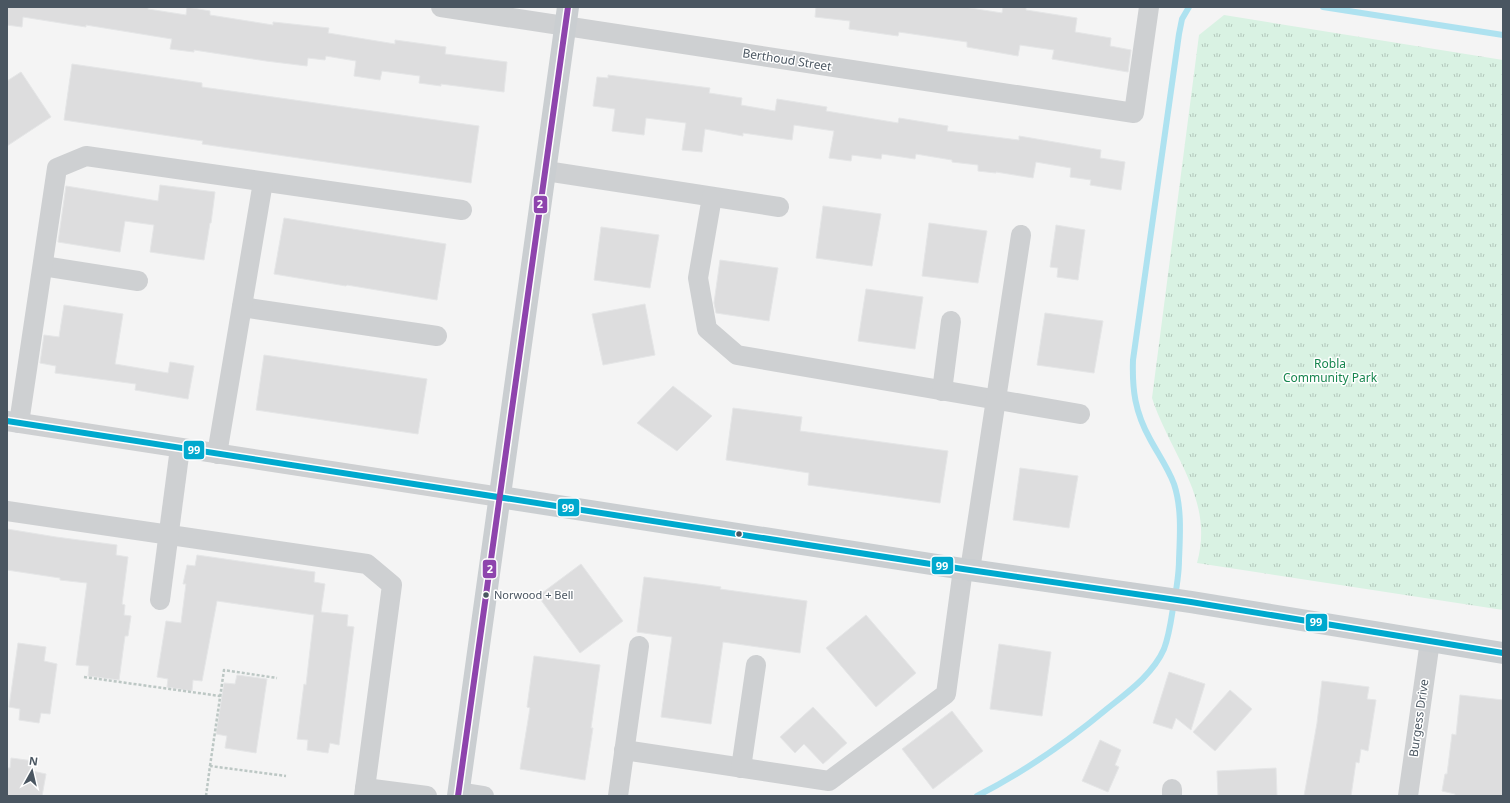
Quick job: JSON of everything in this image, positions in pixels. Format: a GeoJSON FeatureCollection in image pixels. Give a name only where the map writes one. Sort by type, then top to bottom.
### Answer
{"type":"FeatureCollection","features":[{"type":"Feature","properties":{"kind":"main road"},"geometry":{"type":"LineString","coordinates":[[459,794],[567,17]]}},
{"type":"Feature","properties":{"kind":"main road"},"geometry":{"type":"LineString","coordinates":[[500,497],[1215,606],[1503,653]]}},
{"type":"Feature","properties":{"kind":"street","name":"Berthoud Street"},"geometry":{"type":"LineString","coordinates":[[441,7],[567,17],[1134,113],[1149,7]]}},
{"type":"Feature","properties":{"kind":"street"},"geometry":{"type":"LineString","coordinates":[[462,210],[86,156],[57,168],[25,387],[13,422],[500,497]]}},
{"type":"Feature","properties":{"kind":"street"},"geometry":{"type":"LineString","coordinates":[[546,170],[779,207]]}},
{"type":"Feature","properties":{"kind":"street"},"geometry":{"type":"LineString","coordinates":[[217,454],[263,182]]}},
{"type":"Feature","properties":{"kind":"street"},"geometry":{"type":"LineString","coordinates":[[712,197],[698,278],[707,329],[737,356],[1080,414]]}},
{"type":"Feature","properties":{"kind":"street"},"geometry":{"type":"LineString","coordinates":[[624,750],[829,781],[946,694],[997,400],[1021,235]]}},
{"type":"Feature","properties":{"kind":"street"},"geometry":{"type":"LineString","coordinates":[[42,266],[138,281]]}},
{"type":"Feature","properties":{"kind":"street"},"geometry":{"type":"LineString","coordinates":[[242,307],[437,336]]}},
{"type":"Feature","properties":{"kind":"street"},"geometry":{"type":"LineString","coordinates":[[942,390],[951,321]]}},
{"type":"Feature","properties":{"kind":"street"},"geometry":{"type":"LineString","coordinates":[[160,600],[180,448]]}},
{"type":"Feature","properties":{"kind":"street"},"geometry":{"type":"LineString","coordinates":[[7,511],[367,564],[392,585],[365,792],[427,796]]}},
{"type":"Feature","properties":{"kind":"street","name":"Burgess Drive"},"geometry":{"type":"LineString","coordinates":[[1408,796],[1430,641]]}},
{"type":"Feature","properties":{"kind":"street"},"geometry":{"type":"LineString","coordinates":[[618,796],[639,646]]}},
{"type":"Feature","properties":{"kind":"street"},"geometry":{"type":"LineString","coordinates":[[741,768],[756,665]]}},
{"type":"Feature","properties":{"kind":"street"},"geometry":{"type":"LineString","coordinates":[[459,794],[484,796]]}},
{"type":"Feature","properties":{"kind":"path"},"geometry":{"type":"LineString","coordinates":[[206,796],[224,670],[277,678]]}},
{"type":"Feature","properties":{"kind":"path"},"geometry":{"type":"LineString","coordinates":[[84,677],[220,696]]}},
{"type":"Feature","properties":{"kind":"path"},"geometry":{"type":"LineString","coordinates":[[210,766],[286,776]]}},
{"type":"Feature","properties":{"kind":"green space","name":"Robla Community Park"},"geometry":{"type":"Polygon","coordinates":[[[1224,15],[1503,60],[1503,610],[1197,563],[1201,540],[1200,518],[1195,497],[1152,398],[1199,35],[1224,15]]]}},
{"type":"Feature","properties":{"kind":"building"},"geometry":{"type":"Polygon","coordinates":[[[7,7],[148,7],[148,9],[186,15],[187,7],[210,11],[210,15],[273,25],[273,22],[329,28],[328,33],[395,44],[395,40],[446,47],[445,54],[507,62],[504,92],[441,84],[441,86],[419,83],[420,76],[382,71],[380,80],[354,76],[356,61],[326,56],[325,60],[308,58],[307,66],[194,50],[194,52],[170,49],[172,39],[86,25],[86,27],[23,17],[22,27],[7,25],[7,7]]]}},
{"type":"Feature","properties":{"kind":"building"},"geometry":{"type":"Polygon","coordinates":[[[816,7],[964,7],[1002,13],[1003,7],[1026,7],[1026,10],[1077,18],[1075,32],[1111,38],[1110,46],[1131,50],[1128,72],[1052,59],[1054,50],[1020,45],[1018,56],[967,47],[967,42],[899,32],[898,36],[849,29],[850,21],[815,17],[816,7]]]}},
{"type":"Feature","properties":{"kind":"building"},"geometry":{"type":"Polygon","coordinates":[[[72,64],[202,83],[202,87],[479,126],[471,183],[202,144],[203,141],[64,120],[72,64]]]}},
{"type":"Feature","properties":{"kind":"building"},"geometry":{"type":"Polygon","coordinates":[[[21,72],[51,117],[7,146],[7,81],[21,72]]]}},
{"type":"Feature","properties":{"kind":"building"},"geometry":{"type":"Polygon","coordinates":[[[608,75],[710,88],[709,93],[742,98],[741,105],[775,111],[777,99],[827,107],[826,111],[898,123],[899,118],[948,126],[947,131],[1019,140],[1019,136],[1101,150],[1100,158],[1125,162],[1121,190],[1090,185],[1091,180],[1070,177],[1071,168],[1036,162],[1033,178],[996,172],[978,171],[978,165],[952,162],[952,160],[916,154],[915,159],[882,154],[881,159],[852,155],[851,161],[829,158],[834,131],[794,125],[792,140],[743,133],[743,136],[705,129],[702,152],[682,150],[686,123],[646,118],[644,135],[612,131],[615,109],[593,106],[597,77],[608,78],[608,75]]]}},
{"type":"Feature","properties":{"kind":"building"},"geometry":{"type":"Polygon","coordinates":[[[160,185],[215,192],[204,260],[150,252],[154,225],[125,221],[120,252],[58,242],[66,186],[158,201],[160,185]]]}},
{"type":"Feature","properties":{"kind":"building"},"geometry":{"type":"Polygon","coordinates":[[[823,206],[881,214],[872,266],[816,258],[823,206]]]}},
{"type":"Feature","properties":{"kind":"building"},"geometry":{"type":"Polygon","coordinates":[[[284,218],[446,244],[437,300],[274,274],[284,218]]]}},
{"type":"Feature","properties":{"kind":"building"},"geometry":{"type":"Polygon","coordinates":[[[929,223],[987,231],[978,283],[922,276],[929,223]]]}},
{"type":"Feature","properties":{"kind":"building"},"geometry":{"type":"Polygon","coordinates":[[[1056,225],[1085,230],[1078,280],[1057,277],[1058,268],[1050,267],[1056,225]]]}},
{"type":"Feature","properties":{"kind":"building"},"geometry":{"type":"Polygon","coordinates":[[[601,227],[659,235],[650,288],[594,280],[601,227]]]}},
{"type":"Feature","properties":{"kind":"building"},"geometry":{"type":"Polygon","coordinates":[[[720,260],[778,268],[769,321],[716,313],[714,303],[720,260]]]}},
{"type":"Feature","properties":{"kind":"building"},"geometry":{"type":"Polygon","coordinates":[[[866,289],[923,297],[915,349],[858,341],[866,289]]]}},
{"type":"Feature","properties":{"kind":"building"},"geometry":{"type":"Polygon","coordinates":[[[645,304],[655,355],[603,365],[592,314],[645,304]]]}},
{"type":"Feature","properties":{"kind":"building"},"geometry":{"type":"Polygon","coordinates":[[[64,305],[123,314],[115,364],[168,373],[170,362],[194,366],[188,399],[135,390],[136,384],[55,373],[56,366],[40,363],[44,335],[59,337],[64,305]]]}},
{"type":"Feature","properties":{"kind":"building"},"geometry":{"type":"Polygon","coordinates":[[[1045,313],[1103,321],[1094,373],[1037,365],[1045,313]]]}},
{"type":"Feature","properties":{"kind":"building"},"geometry":{"type":"Polygon","coordinates":[[[264,355],[427,379],[418,434],[256,410],[264,355]]]}},
{"type":"Feature","properties":{"kind":"building"},"geometry":{"type":"Polygon","coordinates":[[[673,386],[712,416],[677,451],[637,423],[673,386]]]}},
{"type":"Feature","properties":{"kind":"building"},"geometry":{"type":"Polygon","coordinates":[[[733,408],[802,417],[800,431],[948,451],[940,503],[808,485],[809,473],[726,460],[733,408]]]}},
{"type":"Feature","properties":{"kind":"building"},"geometry":{"type":"Polygon","coordinates":[[[1020,468],[1078,476],[1069,528],[1013,520],[1020,468]]]}},
{"type":"Feature","properties":{"kind":"building"},"geometry":{"type":"Polygon","coordinates":[[[7,529],[117,545],[116,555],[128,557],[122,604],[125,605],[124,615],[131,616],[128,636],[125,636],[119,680],[88,676],[89,666],[76,665],[87,583],[60,580],[60,578],[7,570],[7,529]]]}},
{"type":"Feature","properties":{"kind":"building"},"geometry":{"type":"Polygon","coordinates":[[[197,555],[315,572],[314,582],[325,584],[321,612],[348,615],[347,626],[354,627],[339,745],[330,743],[328,753],[307,750],[308,740],[297,739],[304,684],[306,685],[314,615],[217,601],[202,681],[193,680],[192,691],[167,687],[168,679],[157,677],[166,621],[181,623],[186,584],[183,584],[187,565],[195,566],[197,555]]]}},
{"type":"Feature","properties":{"kind":"building"},"geometry":{"type":"Polygon","coordinates":[[[581,564],[623,621],[580,653],[538,596],[581,564]]]}},
{"type":"Feature","properties":{"kind":"building"},"geometry":{"type":"Polygon","coordinates":[[[644,577],[721,587],[720,589],[807,601],[800,653],[723,642],[711,724],[661,717],[672,637],[637,632],[644,577]]]}},
{"type":"Feature","properties":{"kind":"building"},"geometry":{"type":"Polygon","coordinates":[[[866,615],[916,673],[876,707],[826,648],[866,615]]]}},
{"type":"Feature","properties":{"kind":"building"},"geometry":{"type":"Polygon","coordinates":[[[18,643],[46,647],[44,661],[57,664],[50,714],[41,713],[39,723],[19,720],[20,709],[9,707],[18,643]]]}},
{"type":"Feature","properties":{"kind":"building"},"geometry":{"type":"Polygon","coordinates":[[[999,644],[1051,652],[1042,716],[990,709],[999,644]]]}},
{"type":"Feature","properties":{"kind":"building"},"geometry":{"type":"Polygon","coordinates":[[[534,656],[600,665],[591,728],[593,728],[585,780],[520,769],[530,708],[527,707],[534,656]]]}},
{"type":"Feature","properties":{"kind":"building"},"geometry":{"type":"Polygon","coordinates":[[[1169,672],[1205,684],[1191,730],[1176,718],[1172,729],[1153,723],[1169,672]]]}},
{"type":"Feature","properties":{"kind":"building"},"geometry":{"type":"Polygon","coordinates":[[[237,675],[267,679],[256,753],[225,748],[227,736],[216,734],[224,683],[235,684],[237,675]]]}},
{"type":"Feature","properties":{"kind":"building"},"geometry":{"type":"Polygon","coordinates":[[[1322,681],[1369,687],[1367,699],[1376,700],[1368,751],[1361,749],[1359,763],[1356,762],[1351,796],[1304,796],[1317,723],[1322,681]]]}},
{"type":"Feature","properties":{"kind":"building"},"geometry":{"type":"Polygon","coordinates":[[[1230,690],[1252,709],[1215,751],[1193,732],[1230,690]]]}},
{"type":"Feature","properties":{"kind":"building"},"geometry":{"type":"Polygon","coordinates":[[[1460,695],[1503,700],[1503,796],[1455,796],[1455,794],[1442,791],[1445,774],[1447,774],[1452,734],[1456,735],[1460,695]]]}},
{"type":"Feature","properties":{"kind":"building"},"geometry":{"type":"Polygon","coordinates":[[[813,707],[847,743],[823,764],[804,744],[795,753],[780,737],[813,707]]]}},
{"type":"Feature","properties":{"kind":"building"},"geometry":{"type":"Polygon","coordinates":[[[952,711],[983,751],[933,789],[902,749],[952,711]]]}},
{"type":"Feature","properties":{"kind":"building"},"geometry":{"type":"Polygon","coordinates":[[[1100,740],[1121,750],[1115,765],[1119,767],[1108,792],[1082,781],[1100,740]]]}},
{"type":"Feature","properties":{"kind":"building"},"geometry":{"type":"Polygon","coordinates":[[[11,758],[34,761],[32,771],[46,774],[42,796],[7,796],[7,768],[10,768],[11,758]]]}},
{"type":"Feature","properties":{"kind":"building"},"geometry":{"type":"Polygon","coordinates":[[[1276,768],[1277,796],[1218,796],[1217,771],[1276,768]]]}},
{"type":"Feature","properties":{"kind":"waterway"},"geometry":{"type":"LineString","coordinates":[[977,796],[1012,777],[1045,756],[1124,696],[1153,667],[1164,649],[1167,639],[1171,623],[1178,572],[1180,531],[1177,493],[1172,478],[1153,445],[1138,410],[1134,391],[1133,360],[1179,34],[1182,19],[1189,7]]}},
{"type":"Feature","properties":{"kind":"waterway"},"geometry":{"type":"LineString","coordinates":[[1323,7],[1503,35]]}},
{"type":"Feature","properties":{"kind":"transit line","name":"2"},"geometry":{"type":"LineString","coordinates":[[458,796],[568,7]]}},
{"type":"Feature","properties":{"kind":"transit line","name":"99"},"geometry":{"type":"LineString","coordinates":[[7,421],[963,569],[1191,602],[1503,653]]}},
{"type":"Feature","properties":{"kind":"place","name":"Norwood + Bell"},"geometry":{"type":"Point","coordinates":[486,595]}}]}
